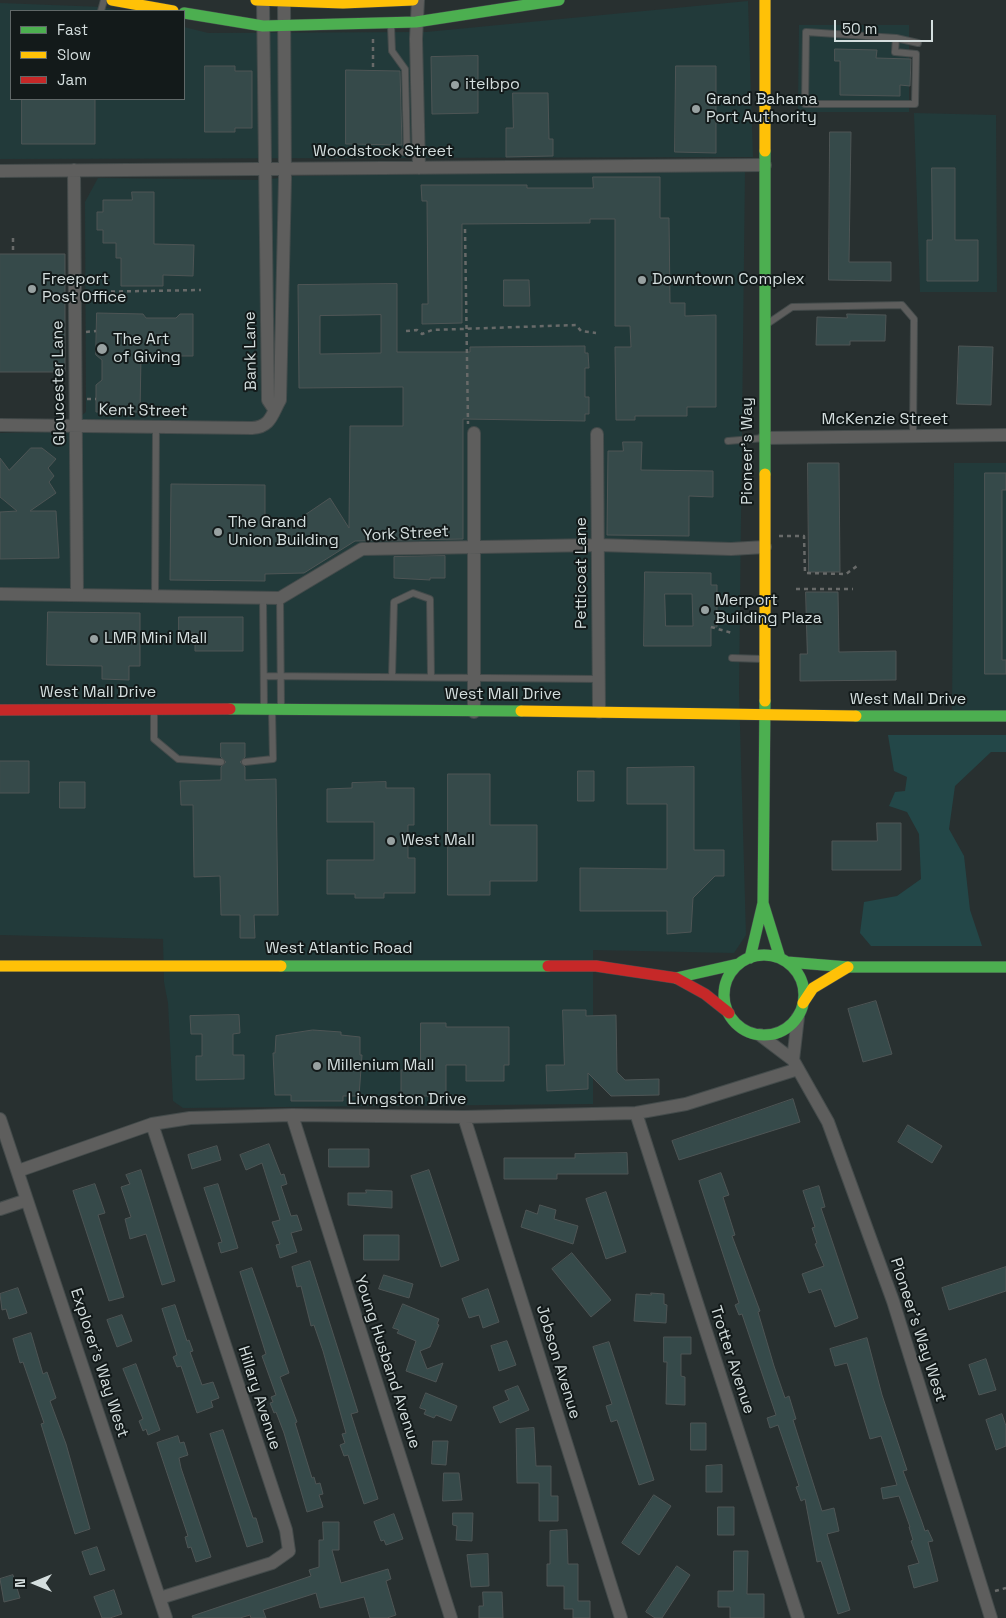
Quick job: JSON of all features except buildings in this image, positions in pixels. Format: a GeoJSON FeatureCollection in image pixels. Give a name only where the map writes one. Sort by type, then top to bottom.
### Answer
{"type":"FeatureCollection","features":[{"type":"Feature","properties":{"kind":"main road"},"geometry":{"type":"LineString","coordinates":[[112,0],[167,10]]}},
{"type":"Feature","properties":{"kind":"main road"},"geometry":{"type":"LineString","coordinates":[[260,0],[343,3],[413,0]]}},
{"type":"Feature","properties":{"kind":"main road"},"geometry":{"type":"LineString","coordinates":[[185,13],[263,26],[391,23],[416,22],[559,0]]}},
{"type":"Feature","properties":{"kind":"main road","name":"Pioneer's Way"},"geometry":{"type":"LineString","coordinates":[[750,958],[763,903],[766,716],[764,438],[766,0]]}},
{"type":"Feature","properties":{"kind":"main road","name":"West Mall Drive"},"geometry":{"type":"LineString","coordinates":[[0,710],[272,709],[599,712],[766,716],[1006,716]]}},
{"type":"Feature","properties":{"kind":"main road","name":"Pioneer's Way"},"geometry":{"type":"LineString","coordinates":[[763,903],[784,960]]}},
{"type":"Feature","properties":{"kind":"main road"},"geometry":{"type":"LineString","coordinates":[[848,967],[818,984],[803,1003],[798,1017],[788,1027],[774,1034],[760,1035],[747,1031],[736,1024],[724,1000],[725,987],[730,975],[738,964],[750,958],[765,955],[784,960],[848,967],[1006,967]]}},
{"type":"Feature","properties":{"kind":"main road"},"geometry":{"type":"LineString","coordinates":[[784,960],[798,974],[803,988],[803,1003]]}},
{"type":"Feature","properties":{"kind":"main road","name":"West Atlantic Road"},"geometry":{"type":"LineString","coordinates":[[0,966],[579,965],[676,978],[738,964]]}},
{"type":"Feature","properties":{"kind":"main road","name":"West Atlantic Road"},"geometry":{"type":"LineString","coordinates":[[676,978],[705,994],[729,1013]]}},
{"type":"Feature","properties":{"kind":"street","name":"Bank Lane"},"geometry":{"type":"LineString","coordinates":[[260,0],[263,26],[268,400],[274,409],[280,400],[285,168],[284,1]]}},
{"type":"Feature","properties":{"kind":"street"},"geometry":{"type":"LineString","coordinates":[[418,0],[416,22],[419,168]]}},
{"type":"Feature","properties":{"kind":"street","name":"Woodstock Street"},"geometry":{"type":"LineString","coordinates":[[0,171],[766,165]]}},
{"type":"Feature","properties":{"kind":"street","name":"Gloucester Lane"},"geometry":{"type":"LineString","coordinates":[[74,170],[77,595]]}},
{"type":"Feature","properties":{"kind":"street","name":"Kent Street"},"geometry":{"type":"LineString","coordinates":[[0,425],[259,428],[269,421],[274,409]]}},
{"type":"Feature","properties":{"kind":"street"},"geometry":{"type":"LineString","coordinates":[[474,433],[472,678],[474,712]]}},
{"type":"Feature","properties":{"kind":"street","name":"Petticoat Lane"},"geometry":{"type":"LineString","coordinates":[[597,434],[599,712]]}},
{"type":"Feature","properties":{"kind":"street","name":"McKenzie Street"},"geometry":{"type":"LineString","coordinates":[[764,438],[1006,435]]}},
{"type":"Feature","properties":{"kind":"street","name":"York Street"},"geometry":{"type":"LineString","coordinates":[[280,598],[362,549],[598,545],[731,549],[765,542]]}},
{"type":"Feature","properties":{"kind":"street"},"geometry":{"type":"LineString","coordinates":[[0,594],[280,598]]}},
{"type":"Feature","properties":{"kind":"street"},"geometry":{"type":"LineString","coordinates":[[796,1065],[798,1017]]}},
{"type":"Feature","properties":{"kind":"street","name":"Pioneer's Way West"},"geometry":{"type":"LineString","coordinates":[[760,1035],[796,1065],[828,1122],[893,1301],[991,1618]]}},
{"type":"Feature","properties":{"kind":"street","name":"Livngston Drive"},"geometry":{"type":"LineString","coordinates":[[18,1171],[152,1124],[190,1118],[292,1115],[464,1117],[636,1113],[686,1104],[796,1065]]}},
{"type":"Feature","properties":{"kind":"street","name":"Trotter Avenue"},"geometry":{"type":"LineString","coordinates":[[636,1113],[798,1618]]}},
{"type":"Feature","properties":{"kind":"street","name":"Young Husband Avenue"},"geometry":{"type":"LineString","coordinates":[[292,1115],[451,1618]]}},
{"type":"Feature","properties":{"kind":"street","name":"Jobson Avenue"},"geometry":{"type":"LineString","coordinates":[[464,1117],[621,1618]]}},
{"type":"Feature","properties":{"kind":"street","name":"Explorer's Way West"},"geometry":{"type":"LineString","coordinates":[[0,1118],[166,1618]]}},
{"type":"Feature","properties":{"kind":"street","name":"Hillary Avenue"},"geometry":{"type":"LineString","coordinates":[[152,1124],[286,1530],[289,1551],[272,1563],[160,1598]]}},
{"type":"Feature","properties":{"kind":"street"},"geometry":{"type":"LineString","coordinates":[[0,1210],[27,1200]]}},
{"type":"Feature","properties":{"kind":"lane"},"geometry":{"type":"LineString","coordinates":[[356,152],[407,152],[405,69],[392,51],[391,23]]}},
{"type":"Feature","properties":{"kind":"lane"},"geometry":{"type":"LineString","coordinates":[[896,38],[896,52],[916,54],[915,104],[805,104],[806,32],[896,38],[918,43]]}},
{"type":"Feature","properties":{"kind":"lane"},"geometry":{"type":"LineString","coordinates":[[765,326],[792,308],[902,306],[914,319],[913,437]]}},
{"type":"Feature","properties":{"kind":"lane"},"geometry":{"type":"LineString","coordinates":[[155,596],[156,428]]}},
{"type":"Feature","properties":{"kind":"lane"},"geometry":{"type":"LineString","coordinates":[[728,441],[764,438]]}},
{"type":"Feature","properties":{"kind":"lane"},"geometry":{"type":"LineString","coordinates":[[392,677],[394,602],[413,593],[430,598],[431,677]]}},
{"type":"Feature","properties":{"kind":"lane"},"geometry":{"type":"LineString","coordinates":[[245,762],[273,759],[272,709],[264,676],[263,598]]}},
{"type":"Feature","properties":{"kind":"lane"},"geometry":{"type":"LineString","coordinates":[[272,709],[281,676],[280,598]]}},
{"type":"Feature","properties":{"kind":"lane"},"geometry":{"type":"LineString","coordinates":[[732,658],[765,659]]}},
{"type":"Feature","properties":{"kind":"lane"},"geometry":{"type":"LineString","coordinates":[[264,676],[598,679]]}},
{"type":"Feature","properties":{"kind":"lane"},"geometry":{"type":"LineString","coordinates":[[154,709],[154,739],[178,759],[221,762]]}},
{"type":"Feature","properties":{"kind":"path"},"geometry":{"type":"LineString","coordinates":[[372,38],[373,70]]}},
{"type":"Feature","properties":{"kind":"path"},"geometry":{"type":"LineString","coordinates":[[466,229],[467,422],[474,433]]}},
{"type":"Feature","properties":{"kind":"path"},"geometry":{"type":"LineString","coordinates":[[13,238],[13,254]]}},
{"type":"Feature","properties":{"kind":"path"},"geometry":{"type":"LineString","coordinates":[[74,292],[201,290]]}},
{"type":"Feature","properties":{"kind":"path"},"geometry":{"type":"LineString","coordinates":[[406,331],[417,330],[422,334],[432,330],[576,325],[581,332],[596,333]]}},
{"type":"Feature","properties":{"kind":"path"},"geometry":{"type":"LineString","coordinates":[[765,542],[804,536],[805,573],[846,574],[857,566]]}},
{"type":"Feature","properties":{"kind":"path"},"geometry":{"type":"LineString","coordinates":[[796,590],[853,590]]}},
{"type":"Feature","properties":{"kind":"path"},"geometry":{"type":"LineString","coordinates":[[711,627],[732,633]]}},
{"type":"Feature","properties":{"kind":"shaded area"},"geometry":{"type":"Polygon","coordinates":[[[748,1],[753,157],[0,159],[0,3],[103,7],[116,10],[10,10],[10,100],[185,100],[185,27],[208,33],[426,32],[748,1]]]}},
{"type":"Feature","properties":{"kind":"shaded area"},"geometry":{"type":"Polygon","coordinates":[[[799,25],[909,25],[909,112],[798,112],[799,25]]]}},
{"type":"Feature","properties":{"kind":"shaded area"},"geometry":{"type":"Polygon","coordinates":[[[914,113],[996,115],[997,292],[920,292],[914,113]]]}},
{"type":"Feature","properties":{"kind":"shaded area"},"geometry":{"type":"Polygon","coordinates":[[[745,169],[739,692],[746,935],[734,953],[593,950],[593,1104],[183,1108],[173,1101],[168,1003],[164,982],[163,939],[0,935],[0,433],[60,432],[86,412],[85,202],[98,178],[262,180],[295,176],[745,169]]]}},
{"type":"Feature","properties":{"kind":"shaded area"},"geometry":{"type":"Polygon","coordinates":[[[954,463],[1006,463],[1006,716],[952,716],[954,463]]]}},
{"type":"Feature","properties":{"kind":"shaded area"},"geometry":{"type":"Polygon","coordinates":[[[888,735],[1006,735],[1006,752],[991,752],[955,786],[949,829],[964,856],[970,910],[982,946],[871,946],[860,933],[864,902],[897,896],[921,879],[919,834],[907,812],[889,806],[895,792],[905,791],[907,777],[894,771],[888,735]]]}},
{"type":"Feature","properties":{"kind":"traffic: fast"},"geometry":{"type":"LineString","coordinates":[[185,13],[263,26],[416,22],[559,0]]}},
{"type":"Feature","properties":{"kind":"traffic: fast"},"geometry":{"type":"LineString","coordinates":[[765,151],[765,474]]}},
{"type":"Feature","properties":{"kind":"traffic: fast"},"geometry":{"type":"LineString","coordinates":[[750,958],[763,903],[765,701]]}},
{"type":"Feature","properties":{"kind":"traffic: fast"},"geometry":{"type":"LineString","coordinates":[[230,709],[521,711]]}},
{"type":"Feature","properties":{"kind":"traffic: fast"},"geometry":{"type":"LineString","coordinates":[[856,716],[1006,716]]}},
{"type":"Feature","properties":{"kind":"traffic: fast"},"geometry":{"type":"LineString","coordinates":[[763,903],[780,958]]}},
{"type":"Feature","properties":{"kind":"traffic: fast"},"geometry":{"type":"LineString","coordinates":[[764,955],[786,962],[792,967],[803,987],[804,995],[797,1017],[792,1023],[772,1034],[764,1035],[742,1028],[736,1023],[725,1003],[724,995],[731,973],[736,967],[756,956],[764,955]]}},
{"type":"Feature","properties":{"kind":"traffic: fast"},"geometry":{"type":"LineString","coordinates":[[787,962],[848,967],[1006,967]]}},
{"type":"Feature","properties":{"kind":"traffic: fast"},"geometry":{"type":"LineString","coordinates":[[676,978],[738,964]]}},
{"type":"Feature","properties":{"kind":"traffic: fast"},"geometry":{"type":"LineString","coordinates":[[281,966],[548,966]]}},
{"type":"Feature","properties":{"kind":"traffic: slow"},"geometry":{"type":"LineString","coordinates":[[112,0],[167,10]]}},
{"type":"Feature","properties":{"kind":"traffic: slow"},"geometry":{"type":"LineString","coordinates":[[256,0],[343,3],[413,0]]}},
{"type":"Feature","properties":{"kind":"traffic: slow"},"geometry":{"type":"LineString","coordinates":[[765,0],[765,151]]}},
{"type":"Feature","properties":{"kind":"traffic: slow"},"geometry":{"type":"LineString","coordinates":[[765,474],[765,701]]}},
{"type":"Feature","properties":{"kind":"traffic: slow"},"geometry":{"type":"LineString","coordinates":[[521,711],[856,716]]}},
{"type":"Feature","properties":{"kind":"traffic: slow"},"geometry":{"type":"LineString","coordinates":[[0,966],[281,966]]}},
{"type":"Feature","properties":{"kind":"traffic: slow"},"geometry":{"type":"LineString","coordinates":[[803,1003],[813,988],[848,967]]}},
{"type":"Feature","properties":{"kind":"traffic: jam"},"geometry":{"type":"LineString","coordinates":[[0,710],[230,709]]}},
{"type":"Feature","properties":{"kind":"traffic: jam"},"geometry":{"type":"LineString","coordinates":[[548,966],[596,966],[676,978],[705,994],[729,1013]]}},
{"type":"Feature","properties":{"kind":"place","name":"itelbpo"},"geometry":{"type":"Point","coordinates":[455,85]}},
{"type":"Feature","properties":{"kind":"place","name":"Grand Bahama Port Authority"},"geometry":{"type":"Point","coordinates":[696,109]}},
{"type":"Feature","properties":{"kind":"place","name":"Downtown Complex"},"geometry":{"type":"Point","coordinates":[642,280]}},
{"type":"Feature","properties":{"kind":"place","name":"Freeport Post Office"},"geometry":{"type":"Point","coordinates":[32,289]}},
{"type":"Feature","properties":{"kind":"place","name":"The Art of Giving"},"geometry":{"type":"Point","coordinates":[102,349]}},
{"type":"Feature","properties":{"kind":"place","name":"The Grand Union Building"},"geometry":{"type":"Point","coordinates":[218,532]}},
{"type":"Feature","properties":{"kind":"place","name":"Merport Building Plaza"},"geometry":{"type":"Point","coordinates":[705,610]}},
{"type":"Feature","properties":{"kind":"place","name":"LMR Mini Mall"},"geometry":{"type":"Point","coordinates":[94,639]}},
{"type":"Feature","properties":{"kind":"place","name":"West Mall"},"geometry":{"type":"Point","coordinates":[391,841]}},
{"type":"Feature","properties":{"kind":"place","name":"Millenium Mall"},"geometry":{"type":"Point","coordinates":[317,1066]}}]}
